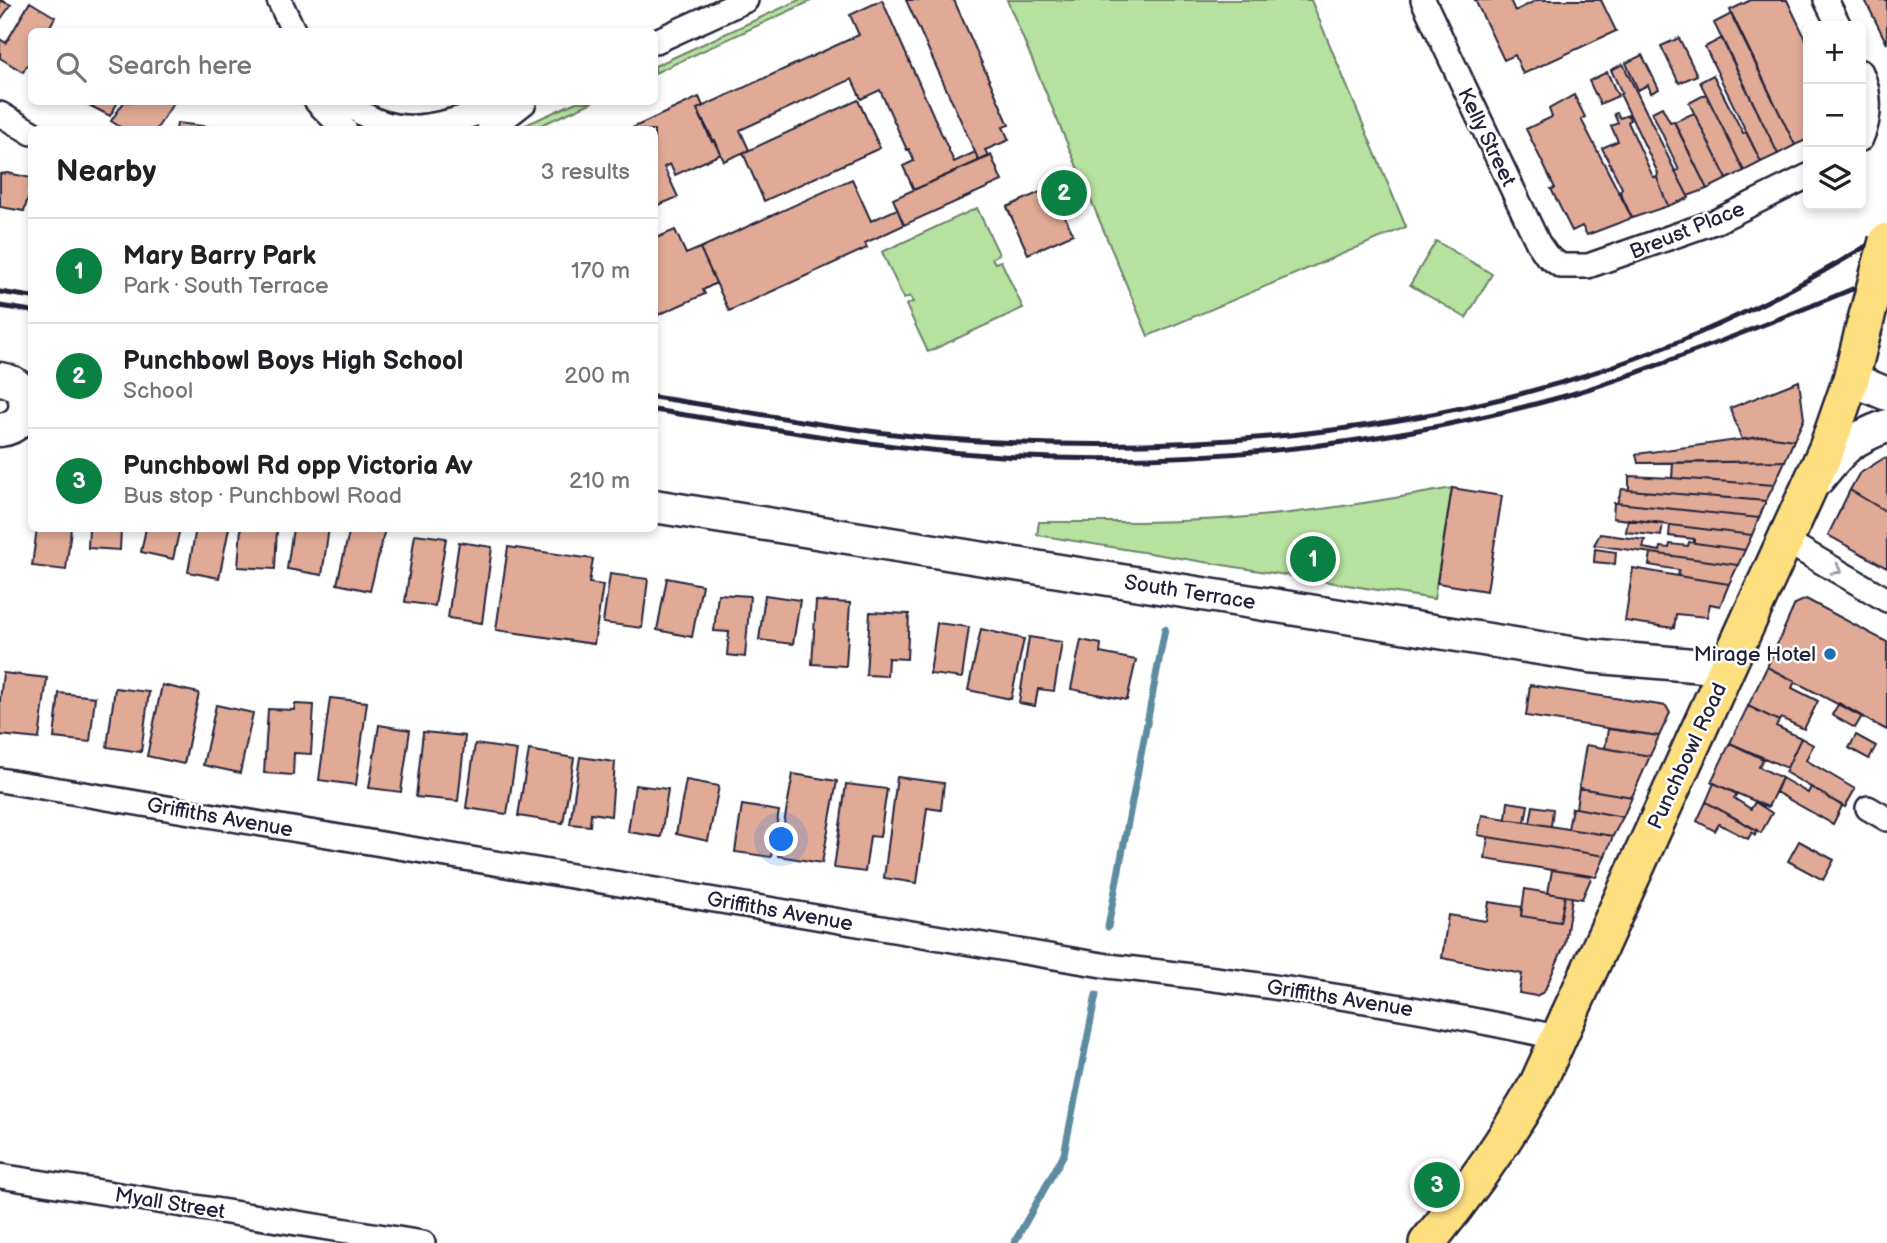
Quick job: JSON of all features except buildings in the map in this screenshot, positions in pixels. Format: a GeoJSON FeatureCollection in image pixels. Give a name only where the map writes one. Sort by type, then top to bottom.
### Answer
{"type":"FeatureCollection","features":[{"type":"Feature","properties":{"kind":"main road","name":"Punchbowl Road"},"geometry":{"type":"LineString","coordinates":[[1427,1243],[1465,1196],[1510,1132],[1560,1038],[1827,448],[1851,379],[1887,241]]}},
{"type":"Feature","properties":{"kind":"street"},"geometry":{"type":"LineString","coordinates":[[279,0],[292,28]]}},
{"type":"Feature","properties":{"kind":"street"},"geometry":{"type":"LineString","coordinates":[[658,40],[746,0]]}},
{"type":"Feature","properties":{"kind":"street","name":"Kelly Street"},"geometry":{"type":"LineString","coordinates":[[1423,0],[1538,243],[1547,256],[1561,266]]}},
{"type":"Feature","properties":{"kind":"street"},"geometry":{"type":"LineString","coordinates":[[1826,0],[1836,21]]}},
{"type":"Feature","properties":{"kind":"street"},"geometry":{"type":"LineString","coordinates":[[1866,91],[1869,102],[1866,126]]}},
{"type":"Feature","properties":{"kind":"street"},"geometry":{"type":"LineString","coordinates":[[320,105],[341,126]]}},
{"type":"Feature","properties":{"kind":"street"},"geometry":{"type":"LineString","coordinates":[[350,105],[365,116],[395,126]]}},
{"type":"Feature","properties":{"kind":"street"},"geometry":{"type":"LineString","coordinates":[[427,126],[504,105]]}},
{"type":"Feature","properties":{"kind":"street"},"geometry":{"type":"LineString","coordinates":[[494,126],[522,105]]}},
{"type":"Feature","properties":{"kind":"street"},"geometry":{"type":"LineString","coordinates":[[0,114],[28,131]]}},
{"type":"Feature","properties":{"kind":"street","name":"Breust Place"},"geometry":{"type":"LineString","coordinates":[[1561,266],[1577,268],[1601,263],[1717,221],[1803,178]]}},
{"type":"Feature","properties":{"kind":"street"},"geometry":{"type":"LineString","coordinates":[[0,379],[15,383],[28,403]]}},
{"type":"Feature","properties":{"kind":"street"},"geometry":{"type":"LineString","coordinates":[[1851,379],[1887,394]]}},
{"type":"Feature","properties":{"kind":"street"},"geometry":{"type":"LineString","coordinates":[[0,430],[13,427],[28,407]]}},
{"type":"Feature","properties":{"kind":"street"},"geometry":{"type":"LineString","coordinates":[[1808,490],[1845,447],[1867,433],[1887,426]]}},
{"type":"Feature","properties":{"kind":"street","name":"South Terrace"},"geometry":{"type":"LineString","coordinates":[[658,507],[1576,654],[1648,663],[1727,668]]}},
{"type":"Feature","properties":{"kind":"street"},"geometry":{"type":"LineString","coordinates":[[1786,541],[1887,600]]}},
{"type":"Feature","properties":{"kind":"street","name":"Griffiths Avenue"},"geometry":{"type":"LineString","coordinates":[[0,780],[1108,966],[1217,978],[1437,1013],[1560,1038]]}},
{"type":"Feature","properties":{"kind":"street","name":"Myall Street"},"geometry":{"type":"LineString","coordinates":[[0,1176],[423,1243]]}},
{"type":"Feature","properties":{"kind":"green space"},"geometry":{"type":"Polygon","coordinates":[[[799,0],[813,0],[658,72],[658,65],[799,0]]]}},
{"type":"Feature","properties":{"kind":"green space"},"geometry":{"type":"Polygon","coordinates":[[[1007,0],[1311,0],[1406,227],[1148,336],[1007,0]]]}},
{"type":"Feature","properties":{"kind":"green space"},"geometry":{"type":"Polygon","coordinates":[[[569,105],[586,105],[539,126],[524,126],[569,105]]]}},
{"type":"Feature","properties":{"kind":"green space"},"geometry":{"type":"Polygon","coordinates":[[[977,208],[999,254],[992,258],[995,263],[1001,261],[1023,308],[928,352],[906,305],[913,302],[910,296],[904,299],[882,252],[977,208]]]}},
{"type":"Feature","properties":{"kind":"green space"},"geometry":{"type":"Polygon","coordinates":[[[1436,241],[1492,274],[1466,318],[1410,285],[1436,241]]]}},
{"type":"Feature","properties":{"kind":"green space"},"geometry":{"type":"Polygon","coordinates":[[[1452,488],[1434,599],[1037,535],[1039,522],[1211,520],[1263,516],[1345,506],[1452,488]]]}},
{"type":"Feature","properties":{"kind":"waterway"},"geometry":{"type":"LineString","coordinates":[[1108,927],[1165,629]]}},
{"type":"Feature","properties":{"kind":"waterway"},"geometry":{"type":"LineString","coordinates":[[1014,1243],[1064,1154],[1096,995]]}},
{"type":"Feature","properties":{"kind":"railway"},"geometry":{"type":"LineString","coordinates":[[658,398],[863,430],[933,438],[1018,443],[1188,442],[1357,427],[1524,393],[1642,356],[1750,310],[1854,254],[1887,233]]}},
{"type":"Feature","properties":{"kind":"railway"},"geometry":{"type":"LineString","coordinates":[[658,411],[870,443],[1001,456],[1140,458],[1280,450],[1418,430],[1575,393],[1738,335],[1887,274]]}},
{"type":"Feature","properties":{"kind":"railway"},"geometry":{"type":"LineString","coordinates":[[0,292],[28,296]]}},
{"type":"Feature","properties":{"kind":"railway"},"geometry":{"type":"LineString","coordinates":[[0,306],[28,310]]}},
{"type":"Feature","properties":{"kind":"place","name":"Punchbowl Boys High School"},"geometry":{"type":"Point","coordinates":[1064,193]}},
{"type":"Feature","properties":{"kind":"place","name":"Mary Barry Park"},"geometry":{"type":"Point","coordinates":[1313,559]}},
{"type":"Feature","properties":{"kind":"place","name":"Mirage Hotel"},"geometry":{"type":"Point","coordinates":[1830,654]}},
{"type":"Feature","properties":{"kind":"place","name":"Punchbowl Rd opp Victoria Av"},"geometry":{"type":"Point","coordinates":[1437,1185]}}]}
